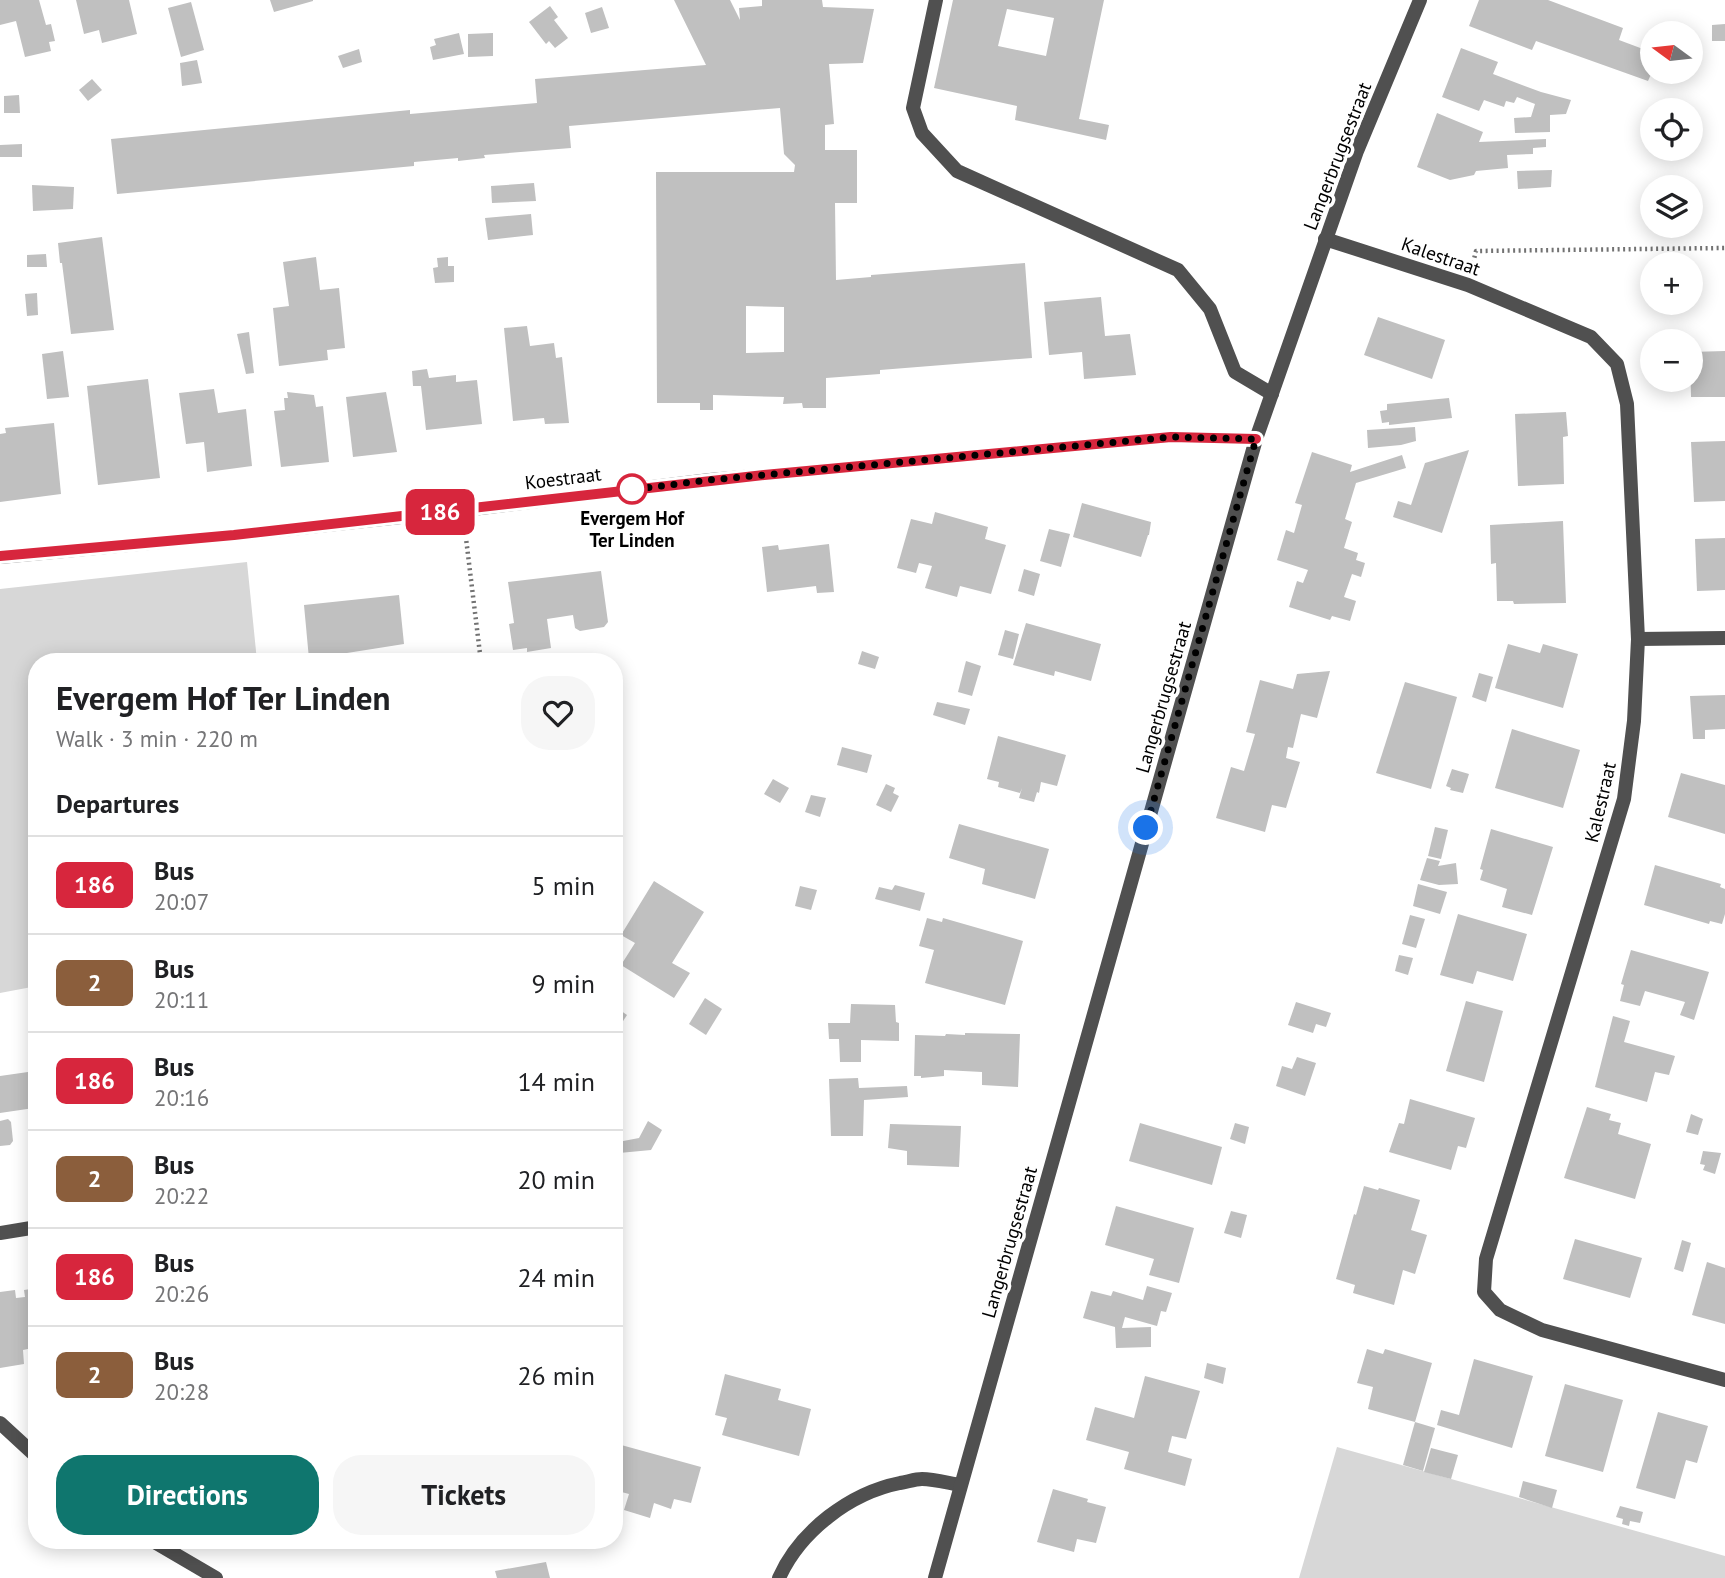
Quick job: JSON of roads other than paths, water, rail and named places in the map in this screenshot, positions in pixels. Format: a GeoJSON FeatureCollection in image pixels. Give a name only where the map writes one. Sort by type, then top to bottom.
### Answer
{"type":"FeatureCollection","features":[{"type":"Feature","properties":{"kind":"street"},"geometry":{"type":"LineString","coordinates":[[936,0],[913,108],[922,133],[957,171],[1178,270],[1210,309],[1235,372],[1272,394]]}},
{"type":"Feature","properties":{"kind":"street","name":"Langerbrugsestraat"},"geometry":{"type":"LineString","coordinates":[[935,1578],[1256,439],[1357,151],[1420,0]]}},
{"type":"Feature","properties":{"kind":"street","name":"Kalestraat"},"geometry":{"type":"LineString","coordinates":[[1325,239],[1468,285],[1591,337],[1617,364],[1627,404],[1638,639],[1634,722],[1624,799],[1486,1259],[1484,1292],[1500,1310],[1542,1330],[1725,1380]]}},
{"type":"Feature","properties":{"kind":"street","name":"Koestraat"},"geometry":{"type":"LineString","coordinates":[[0,556],[234,535],[710,480],[1171,437],[1256,439]]}},
{"type":"Feature","properties":{"kind":"street"},"geometry":{"type":"LineString","coordinates":[[1638,639],[1725,638]]}},
{"type":"Feature","properties":{"kind":"street"},"geometry":{"type":"LineString","coordinates":[[0,1233],[28,1228]]}},
{"type":"Feature","properties":{"kind":"street"},"geometry":{"type":"LineString","coordinates":[[0,1423],[28,1449]]}},
{"type":"Feature","properties":{"kind":"street"},"geometry":{"type":"LineString","coordinates":[[779,1578],[785,1564],[804,1539],[829,1516],[860,1497],[892,1485],[922,1479],[960,1485]]}},
{"type":"Feature","properties":{"kind":"street"},"geometry":{"type":"LineString","coordinates":[[166,1549],[216,1578]]}},
{"type":"Feature","properties":{"kind":"place","name":"Evergem Hof Ter Linden"},"geometry":{"type":"Point","coordinates":[632,489]}}]}
